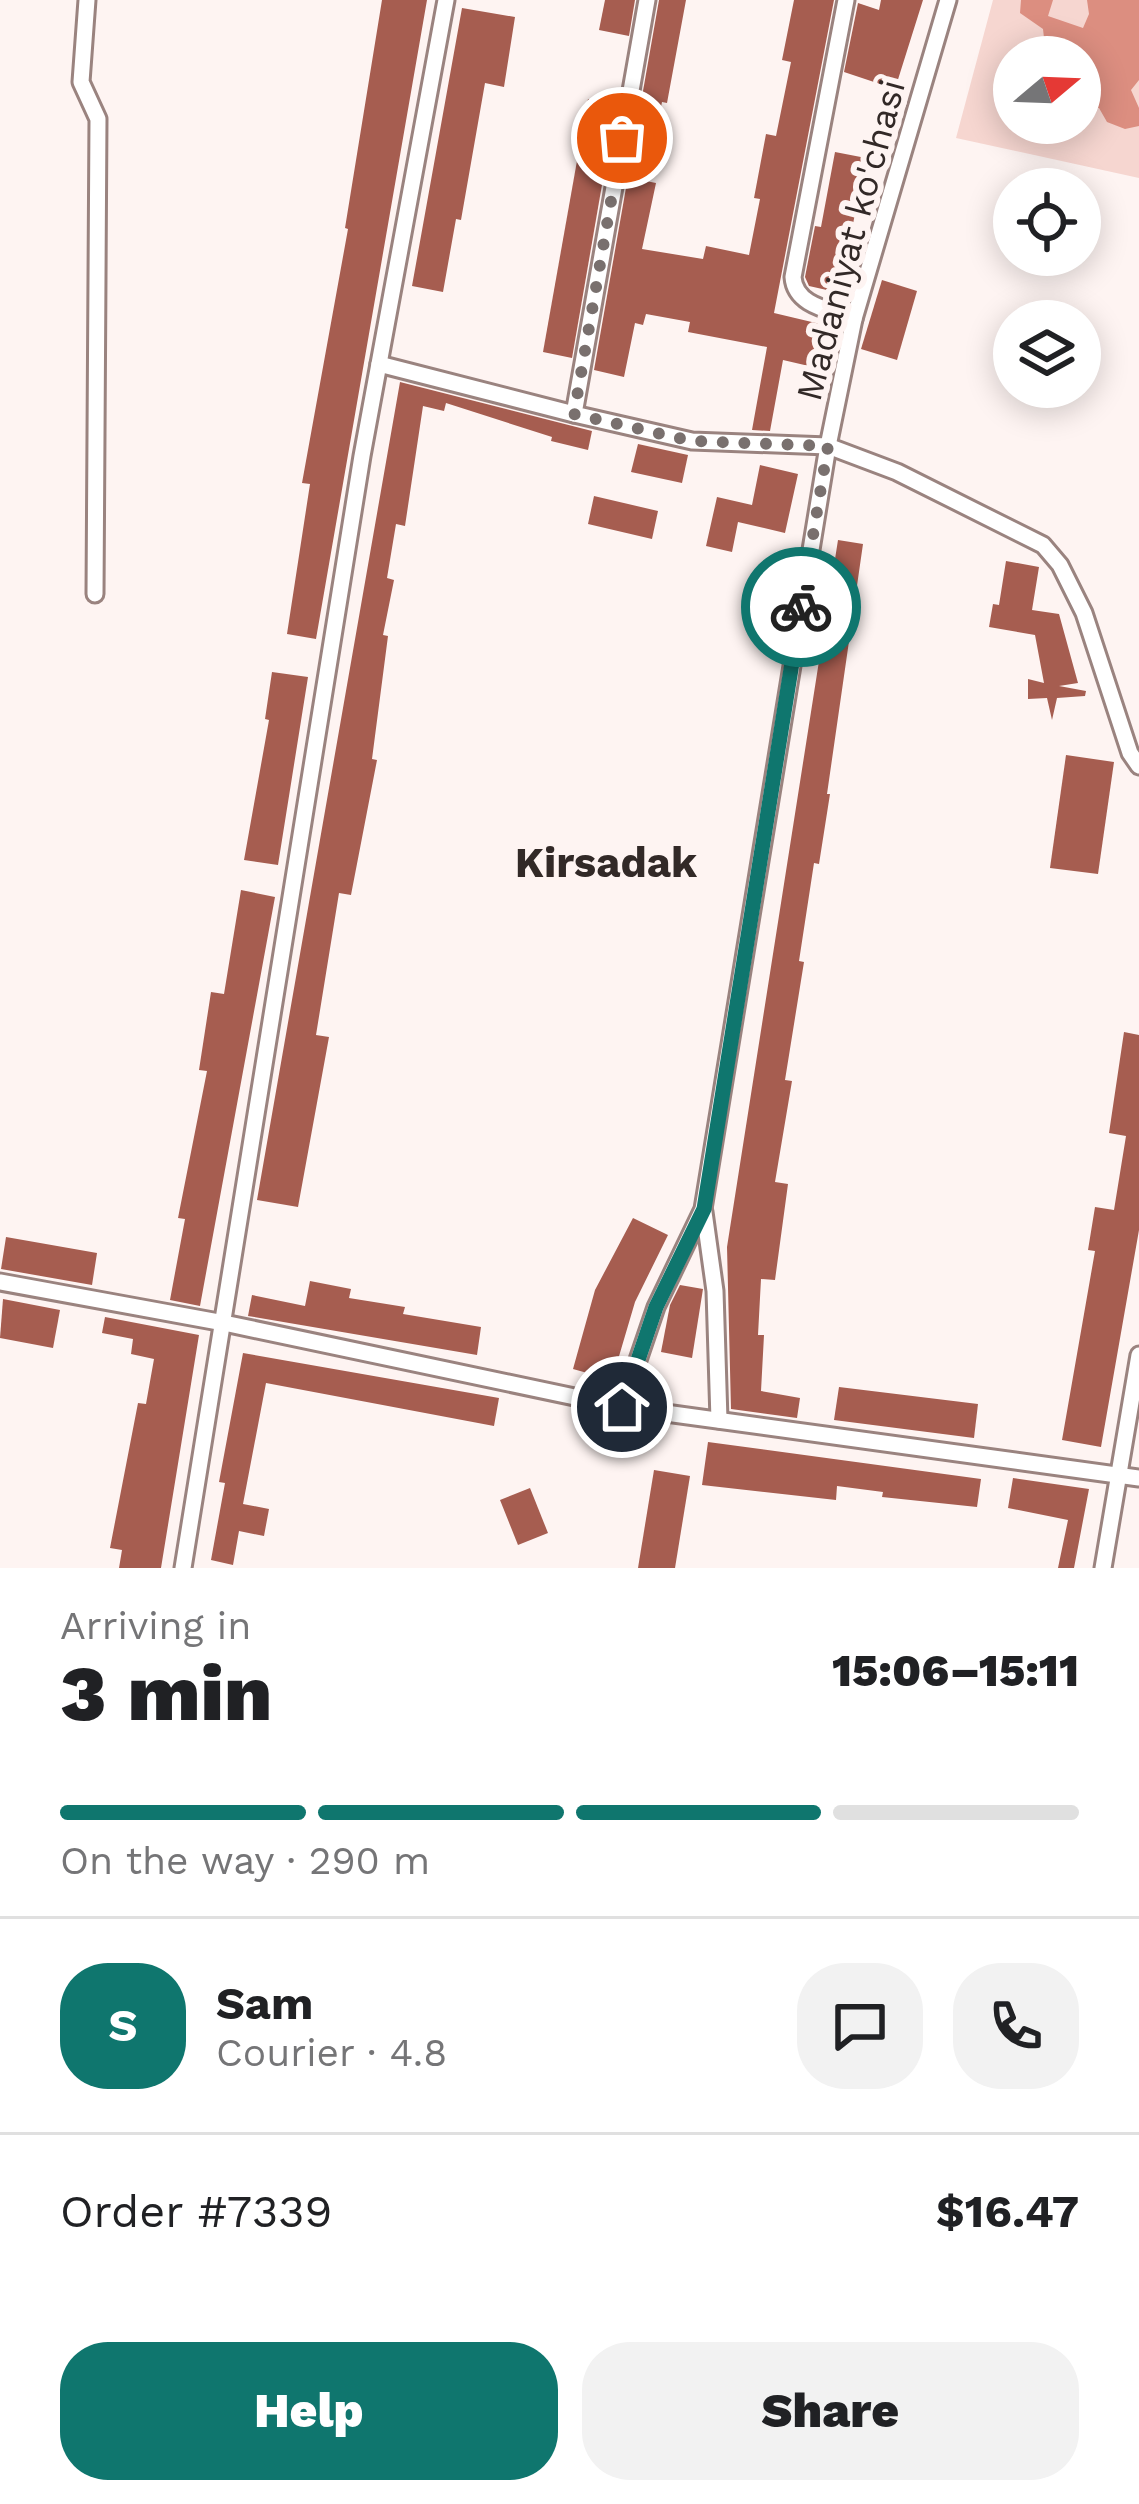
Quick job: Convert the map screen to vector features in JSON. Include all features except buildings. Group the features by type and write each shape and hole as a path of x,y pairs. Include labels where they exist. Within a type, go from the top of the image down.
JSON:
{"street":[{"path":"87,0 81,82 98,119 94,594"},
{"path":"183,1568 379,364 446,0"},
{"path":"574,414 647,0"},
{"path":"846,0 794,290 800,298 854,319"},
{"name":"Madaniyat ko'chasi","path":"622,1407 656,1307 704,1209 828,446 854,319 948,0"},
{"path":"379,364 692,441 828,446 897,472 1042,544 1060,566 1084,613 1122,734 1139,766"},
{"path":"704,1209 715,1291 719,1420"},
{"path":"0,1282 224,1323 622,1407 1139,1478"},
{"path":"1103,1568 1139,1355"}],"shaded area":[{"path":"993,0 1139,0 1139,178 956,138"},
{"path":"1021,0 1053,0 1048,16 1083,28 1089,14 1087,0 1139,0 1139,80 1131,90 1139,108 1139,126 1125,129 1107,122 1101,112 1101,36 1044,36 1043,29 1020,13"}],"way so far":[{"path":"622,138 574,414 692,441 828,446 801,607"}],"district":[{"name":"Kirsadak","path":"606,862"}],"route":[{"path":"622,1407 656,1307 704,1209 801,607"}]}
